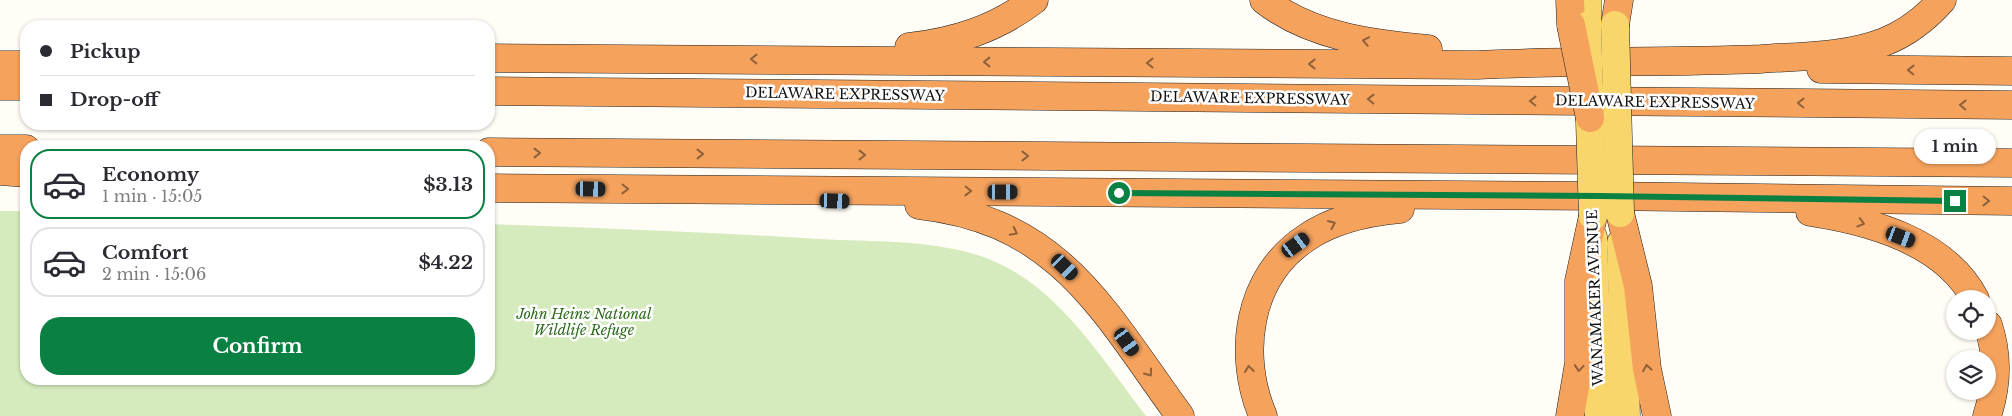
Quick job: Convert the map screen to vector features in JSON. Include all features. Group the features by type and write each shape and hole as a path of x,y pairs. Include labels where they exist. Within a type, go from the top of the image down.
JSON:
{"highway":[{"path":"802,60 942,43 980,32 1011,16 1034,0"},
{"path":"1264,0 1304,25 1348,38 1391,46 1468,52 1536,62"},
{"path":"1698,62 1848,52 1884,42 1900,35 1921,21 1942,0"},
{"path":"1578,13 1590,118"},
{"path":"495,58 1477,66 1536,62 1698,62 1797,68 2012,71"},
{"path":"0,66 20,65"},
{"path":"0,86 20,86"},
{"name":"DELAWARE EXPRESSWAY","path":"495,91 2012,105"},
{"path":"0,149 20,149"},
{"path":"495,152 2012,163"},
{"path":"0,171 20,173"},
{"path":"495,188 2012,201"},
{"path":"779,190 835,201 890,203 959,211 1019,234 1051,255 1095,298 1180,416"},
{"path":"1263,416 1251,381 1248,356 1249,332 1262,291 1276,268 1296,245 1337,222 1371,213 1526,197"},
{"path":"1709,198 1824,214 1860,223 1892,234 1926,248 1940,257 1963,280 1969,290"},
{"path":"1620,213 1638,286 1645,353 1656,416"},
{"path":"1570,416 1579,363 1579,281 1592,216"},
{"path":"1987,416 1995,376 1992,340"}],"main road":[{"name":"WANAMAKER AVENUE","path":"1616,8 1626,416"},
{"name":"WANAMAKER AVENUE","path":"1590,118 1599,416"}],"green space":[{"name":"John Heinz National Wildlife Refuge","path":"0,211 20,211 20,385 495,385 495,224 896,242 922,244 972,253 996,262 1018,274 1055,303 1088,339 1146,416 0,416"}],"route":[{"path":"1119,193 1599,196 1955,201"}]}
